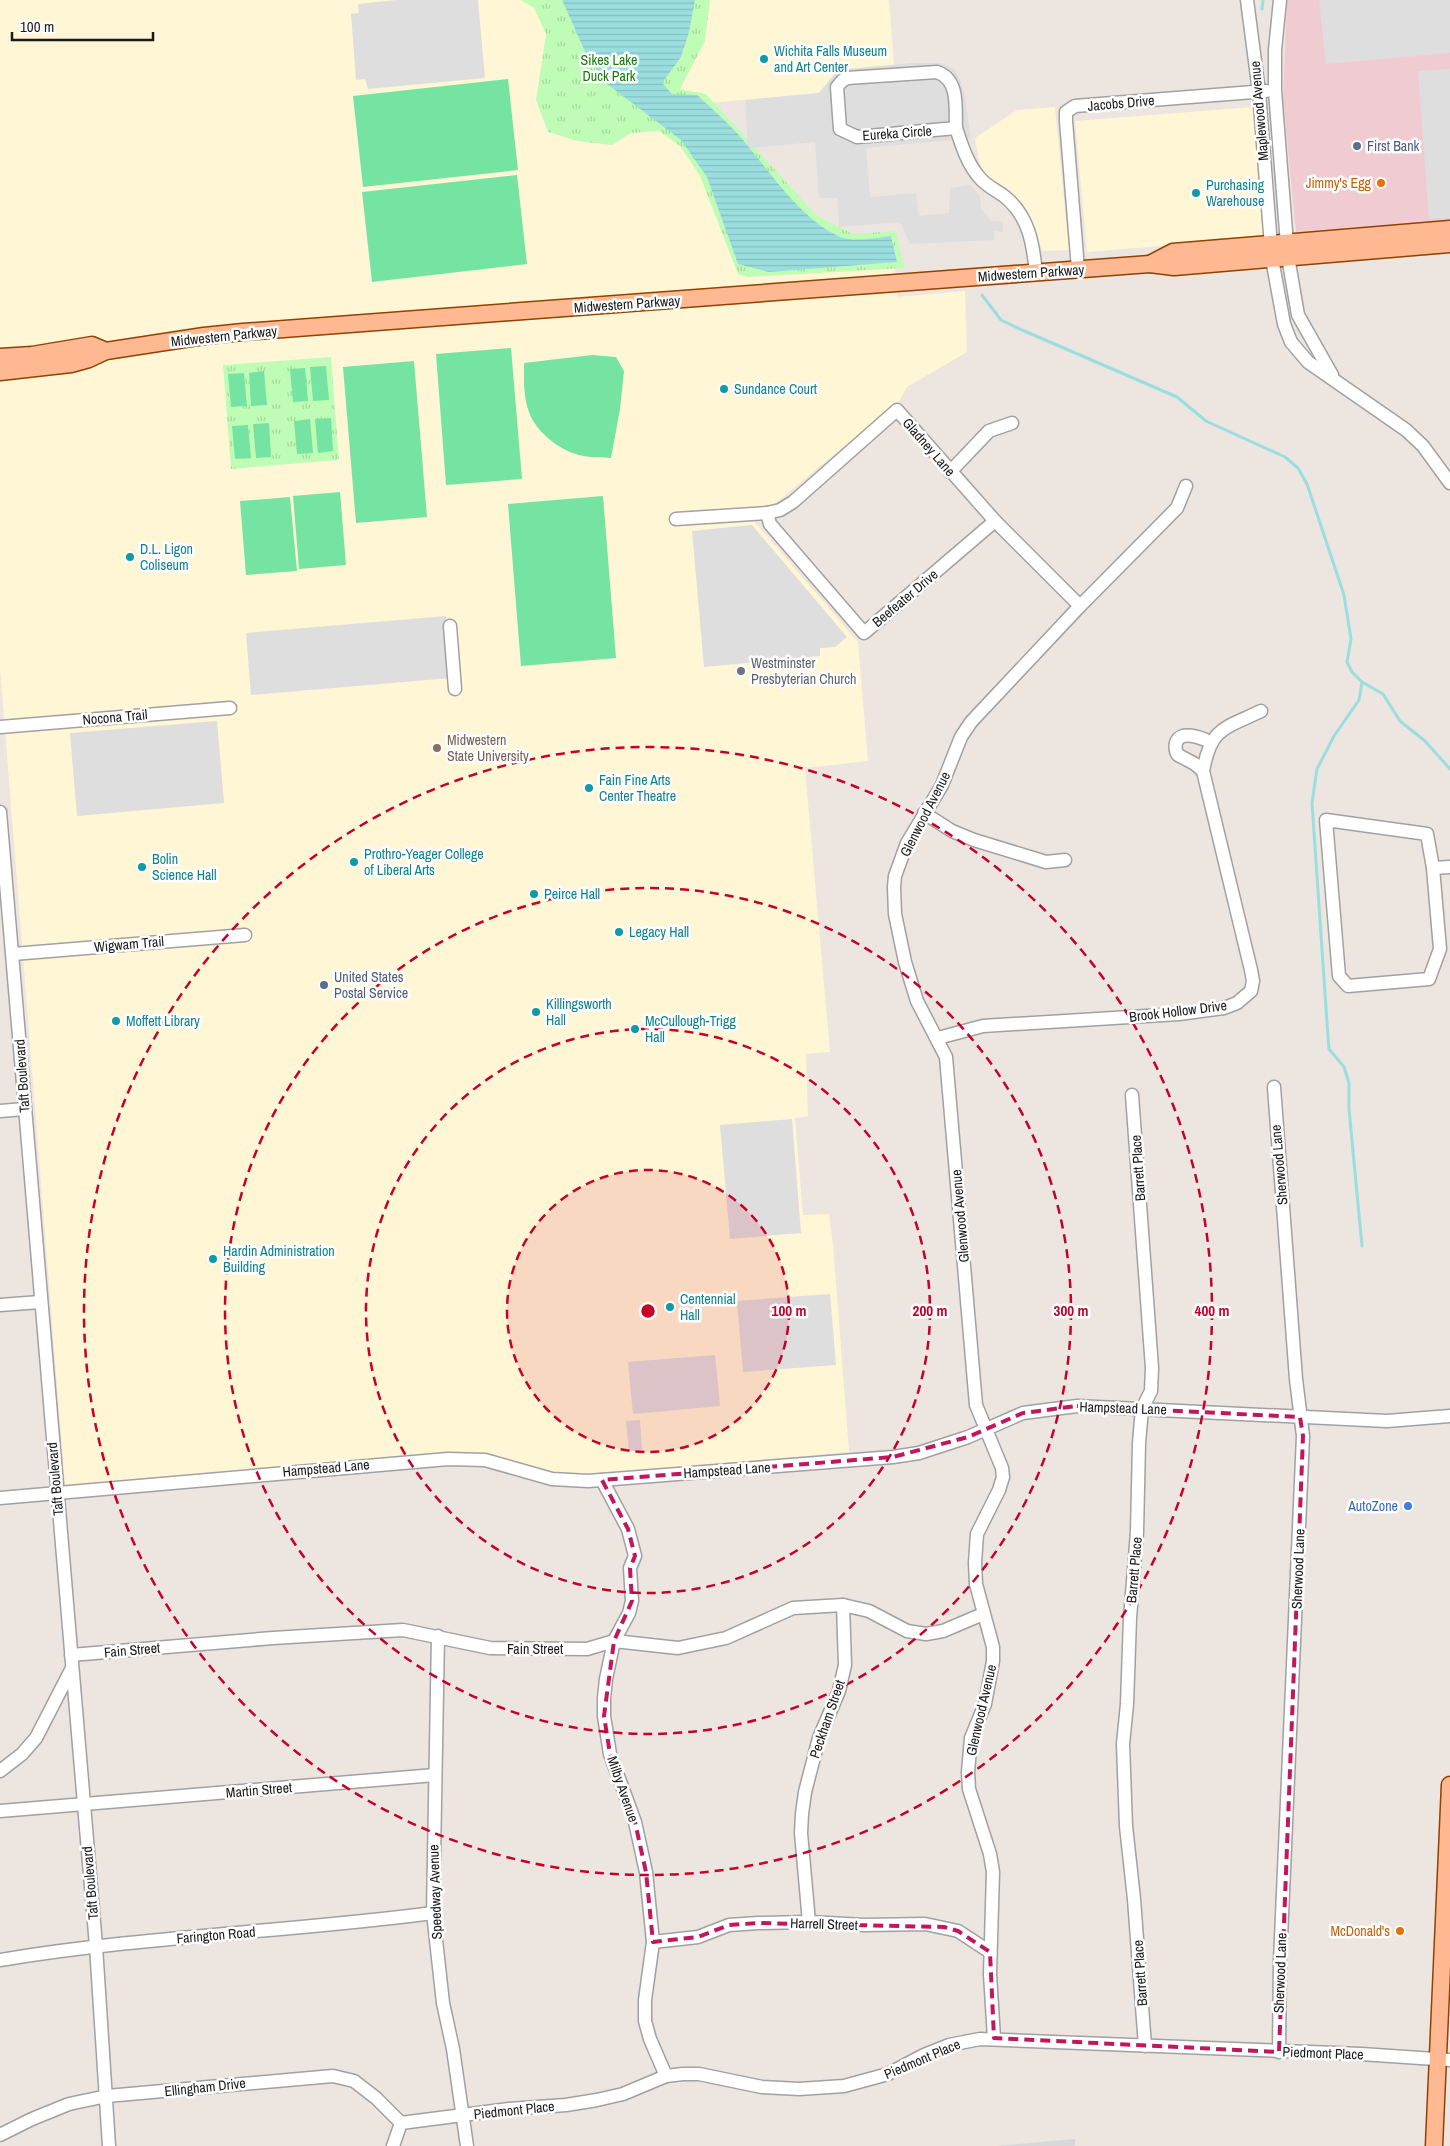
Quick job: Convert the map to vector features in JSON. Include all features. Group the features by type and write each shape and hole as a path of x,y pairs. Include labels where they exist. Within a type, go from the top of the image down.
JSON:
{"main road":[{"name":"Midwestern Parkway","path":"1280,251 1450,229"},
{"name":"Midwestern Parkway","path":"1,368 32,355 92,345 106,351 243,332 1150,264 1173,252 1280,251 1450,244"},
{"path":"1434,2146 1444,2060 1450,1785"}],"street":[{"name":"Maplewood Avenue","path":"1247,0 1280,251 1298,315 1334,379"},
{"name":"Maplewood Avenue","path":"1280,0 1275,50 1280,307 1284,324 1291,342 1308,362 1406,430 1423,446 1450,483"},
{"name":"Eureka Circle","path":"956,128 852,136 840,129 837,87 846,78 937,72 948,77 953,85 956,128 967,160 980,178 1010,202 1022,216 1033,241 1036,273"},
{"name":"Jacobs Drive","path":"1078,269 1066,120 1066,112 1070,108 1075,106 1276,91"},
{"name":"Gladney Lane","path":"676,519 767,513 780,510 793,502 897,410 995,521 1080,606"},
{"path":"950,472 989,431 1012,423"},
{"name":"Glenwood Avenue","path":"994,2038 990,1952 994,1889 993,1872 990,1854 969,1789 968,1772 972,1738 985,1704 993,1661 993,1647 983,1614 976,1579 977,1534 989,1513 1003,1478 1002,1468 976,1405 946,1057 918,1001 905,962 895,914 895,876 907,843 942,785 961,737 972,722 1080,606 1177,508 1186,486"},
{"name":"Beefeater Drive","path":"767,513 770,524 864,633 995,521"},
{"path":"450,626 455,689"},
{"name":"Nocona Trail","path":"0,727 230,708"},
{"path":"1204,772 1196,764 1178,755 1175,745 1181,737 1194,736 1210,742 1220,731 1261,711"},
{"name":"Brook Hollow Drive","path":"938,1038 984,1026 1213,1010 1237,1003 1247,996 1252,986 1251,970 1204,772 1210,742"},
{"name":"Taft Boulevard","path":"0,812 56,1493 96,1946 109,2146"},
{"path":"924,812 952,831 974,840 1046,862 1065,860"},
{"path":"1326,820 1427,834 1433,868 1440,949 1429,979 1348,986 1339,976 1326,820"},
{"path":"1433,868 1450,867"},
{"name":"Wigwam Trail","path":"13,954 246,935"},
{"name":"Sherwood Lane","path":"1274,1087 1303,1436 1280,1960 1279,2052"},
{"name":"Barrett Place","path":"1132,1095 1152,1368 1151,1391 1142,1409 1139,1442 1137,1532 1130,1618 1127,1704 1123,1744 1123,1783 1145,2046"},
{"path":"0,1111 24,1109"},
{"path":"0,1305 40,1302"},
{"name":"Hampstead Lane","path":"0,1498 448,1459 484,1460 552,1479 570,1481 893,1457 919,1453 986,1429 1023,1413 1077,1406 1387,1422 1450,1416"},
{"name":"Milby Avenue","path":"602,1480 628,1528 635,1556 630,1568 632,1601 629,1613 614,1641 604,1698 604,1716 610,1754 634,1822 646,1872 653,1942 645,2000 645,2021 650,2039 666,2076"},
{"name":"Fain Street","path":"70,1655 343,1633 403,1630 490,1648 586,1649 614,1641 678,1648 726,1638 793,1608 842,1605 869,1611 908,1631 926,1634 943,1631 983,1614"},
{"name":"Peckham Street","path":"809,1922 801,1833 803,1806 819,1738 839,1691 845,1665 842,1605"},
{"name":"Speedway Avenue","path":"438,1636 433,1913 443,2003 467,2146"},
{"path":"0,1771 22,1754 36,1738 72,1670"},
{"name":"Martin Street","path":"0,1811 435,1775"},
{"name":"Farington Road","path":"0,1960 96,1946 372,1921 433,1913"},
{"name":"Harrell Street","path":"653,1942 698,1937 728,1925 809,1922 864,1925 925,1924 958,1931 990,1952"},
{"name":"Piedmont Place","path":"401,2123 597,2100 623,2094 666,2076 699,2074 747,2085 784,2089 844,2086 888,2074 924,2055 959,2042 994,2038 1444,2060"},
{"name":"Ellingham Drive","path":"0,2135 32,2119 70,2104 107,2096 333,2076 354,2081 376,2098 401,2123"},
{"path":"393,2146 401,2123"}],"highlighted area":[{"path":"1077,1406 1300,1417 1303,1436 1279,2052 994,2038 990,1952 958,1931 944,1927 758,1923 729,1925 698,1937 653,1942 646,1872 635,1822 610,1754 604,1716 614,1641 632,1601 630,1568 635,1556 628,1529 602,1480 893,1457 968,1437 1023,1413"}],"shaded area":[{"name":"Midwestern State University","path":"0,0 889,0 894,65 838,70 819,93 711,103 814,220 841,234 893,238 897,297 965,291 967,352 907,387 900,400 754,521 858,642 868,761 805,768 830,1052 806,1054 808,1116 795,1118 803,1215 829,1214 849,1452 564,1477 486,1454 65,1485 0,668"},
{"path":"397,0 478,0 485,78 368,89 365,79 356,80 351,14 359,13 358,4"},
{"path":"1287,0 1450,0 1450,222 1296,232 1283,100"},
{"path":"1319,0 1450,0 1450,53 1326,64"},
{"path":"911,63 941,63 955,69 963,87 971,138 866,148 870,197 916,193 919,216 949,213 950,188 970,185 980,196 981,208 991,221 1003,222 1003,232 994,231 994,240 910,244 900,222 839,227 838,198 819,198 815,142 748,148 745,100 819,93 838,70"},
{"path":"1450,69 1450,218 1429,219 1418,71"},
{"path":"1055,107 1069,250 1042,251 1033,223 1013,193 981,171 975,138 1017,110"},
{"path":"1253,107 1263,238 1087,252 1075,121"},
{"path":"752,525 847,637 835,647 820,648 820,656 704,667 692,531"},
{"path":"446,616 451,678 251,695 246,633"},
{"path":"217,721 224,803 77,816 70,733"},
{"path":"792,1119 801,1233 730,1239 720,1125"},
{"path":"830,1294 836,1365 743,1372 737,1301"},
{"path":"715,1355 720,1406 633,1414 628,1362"},
{"path":"640,1420 642,1450 629,1451 626,1421"},
{"path":"1075,2139 1075,2146 998,2146"}],"green space":[{"name":"Sikes Lake Duck Park","path":"521,0 710,0 705,41 680,89 706,94 816,215 853,234 896,231 904,268 748,277 738,274 700,176 680,146 659,131 631,133 612,145 577,141 548,132 536,100 546,34 534,8"},
{"path":"508,79 518,170 363,187 353,96"},
{"path":"517,175 527,264 372,282 362,192"},
{"path":"511,348 522,479 446,485 436,354"},
{"path":"592,355 616,357 624,371 620,409 611,458 576,454 551,441 533,420 526,400 524,363"},
{"path":"331,357 339,460 231,469 223,365"},
{"path":"414,361 427,517 356,523 343,367"},
{"path":"326,366 329,400 313,401 310,367"},
{"path":"305,368 308,401 293,402 290,369"},
{"path":"264,371 267,405 251,406 249,373"},
{"path":"244,373 247,406 231,407 228,374"},
{"path":"331,418 333,451 318,453 315,419"},
{"path":"310,419 313,453 297,454 294,421"},
{"path":"269,423 271,457 256,458 253,424"},
{"path":"248,425 251,458 235,459 232,426"},
{"path":"340,492 346,565 299,569 293,496"},
{"path":"603,496 616,658 521,666 508,504"},
{"path":"290,497 297,571 246,575 240,501"}],"water":[{"name":"Sikes Lake Duck Park","path":"562,0 695,0 689,32 681,57 662,83 672,94 697,95 748,145 782,189 808,216 823,227 844,238 864,239 891,236 897,262 769,272 738,264 707,177 681,140 607,84 587,56"}],"waterway":[{"path":"1262,9 1263,0"},
{"path":"982,295 1001,320 1177,397 1206,421 1285,457 1298,468 1307,484 1344,595 1351,639 1347,662 1352,672 1362,682 1383,694 1400,721 1425,741 1450,769"},
{"path":"1362,682 1359,700 1334,736 1317,769 1312,803 1329,1049 1344,1067 1349,1083 1349,1109 1362,1246"}],"place":[{"name":"Wichita Falls Museum and Art Center","path":"764,59"},
{"name":"First Bank","path":"1357,146"},
{"name":"Jimmy's Egg","path":"1381,183"},
{"name":"Purchasing Warehouse","path":"1196,193"},
{"name":"Sundance Court","path":"724,389"},
{"name":"D.L. Ligon Coliseum","path":"130,557"},
{"name":"Westminster Presbyterian Church","path":"741,671"},
{"name":"Midwestern State University","path":"437,748"},
{"name":"Fain Fine Arts Center Theatre","path":"589,788"},
{"name":"Prothro-Yeager College of Liberal Arts","path":"354,862"},
{"name":"Bolin Science Hall","path":"142,867"},
{"name":"Peirce Hall","path":"534,894"},
{"name":"Legacy Hall","path":"619,932"},
{"name":"United States Postal Service","path":"324,985"},
{"name":"Killingsworth Hall","path":"536,1012"},
{"name":"Moffett Library","path":"116,1021"},
{"name":"McCullough-Trigg Hall","path":"635,1029"},
{"name":"Hardin Administration Building","path":"213,1259"},
{"name":"Centennial Hall","path":"670,1307"},
{"name":"AutoZone","path":"1408,1506"},
{"name":"McDonald's","path":"1400,1931"}]}
